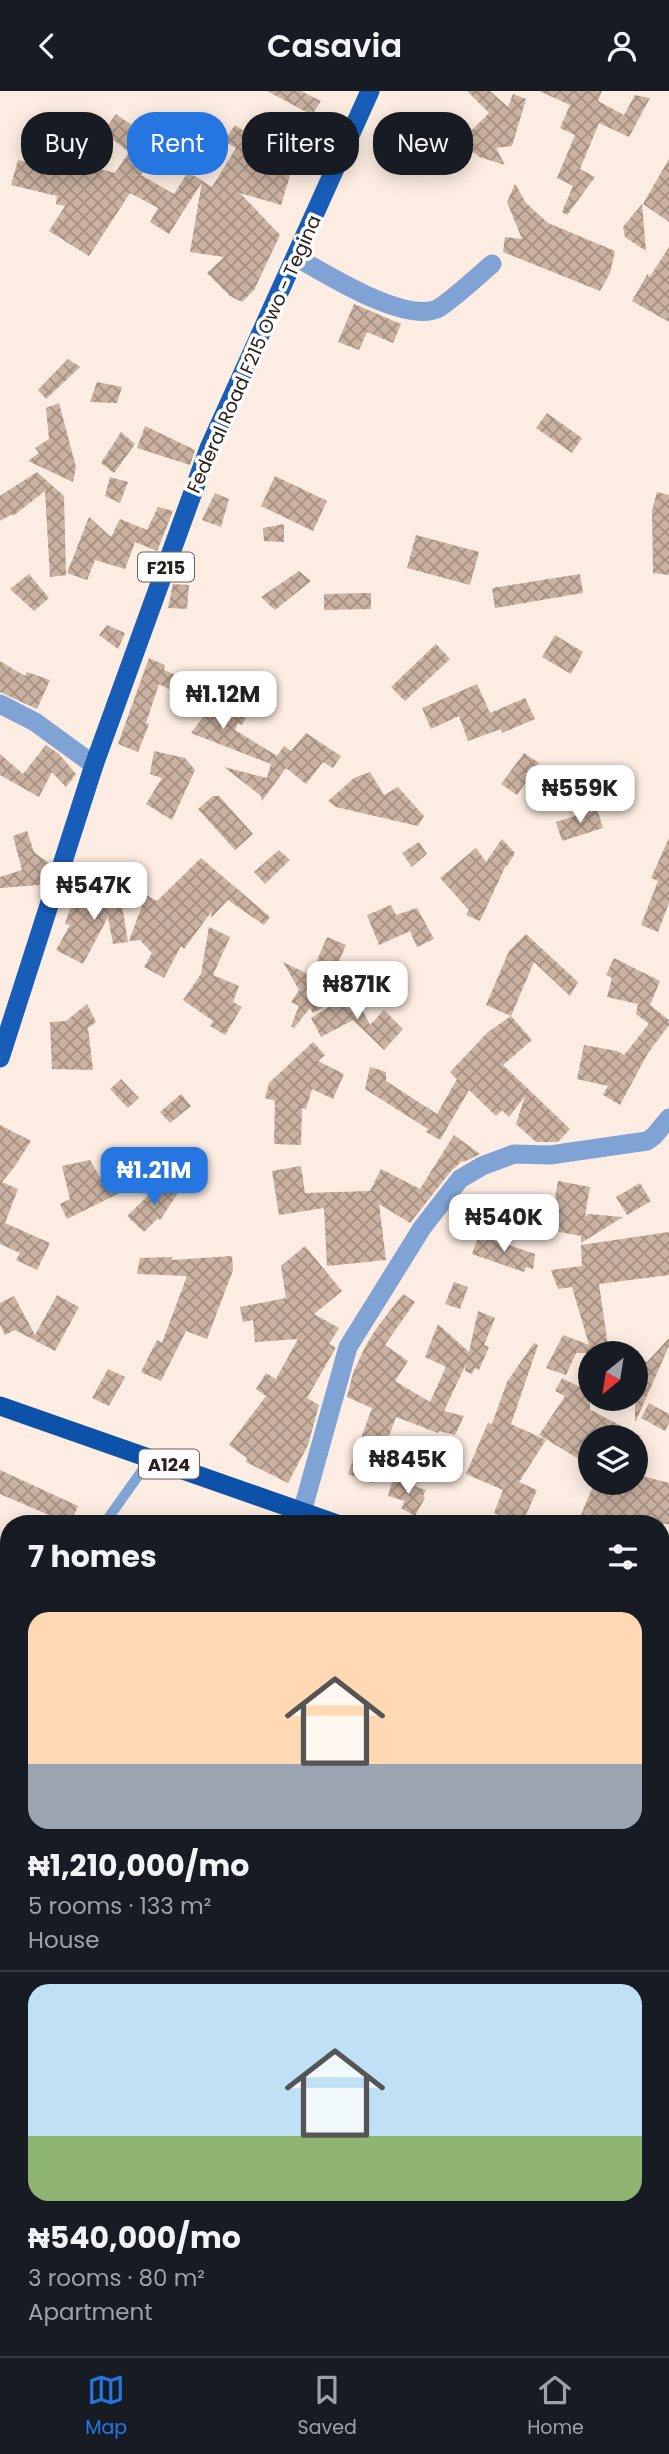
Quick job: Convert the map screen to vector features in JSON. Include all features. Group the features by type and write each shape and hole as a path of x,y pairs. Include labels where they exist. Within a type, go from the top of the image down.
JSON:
{"highway":[{"name":"A124","path":"0,1406 305,1515"}],"main road":[{"name":"Federal Road F215 Owo - Tegina","path":"0,1058 94,765 209,448 370,91"}],"street":[{"path":"296,257 348,287 419,312 438,308 492,264"},
{"path":"0,704 35,722 94,765"},
{"path":"320,1515 348,1347 422,1228 460,1179 482,1166 514,1154 550,1155 647,1141 669,1118"}],"lane":[{"path":"110,1515 151,1458"}],"building":[{"path":"267,91 301,91 321,101 314,112 306,112"},
{"path":"467,91 490,91 508,107 513,94 526,99 512,146 496,148 505,165 479,157 473,152 473,129 489,113"},
{"path":"539,91 602,91 598,101 624,115 635,95 650,98 629,137 599,123 580,169 595,177 567,215 562,212 573,186 557,178 575,135 560,128 570,105"},
{"path":"116,114 127,122 127,150 113,140 113,118"},
{"path":"235,125 242,130 242,175 290,175 281,205 240,193 280,235 254,290 242,302 230,296 207,273 224,257 190,252 202,182 169,234 150,222 158,208 130,193 89,256 49,231 65,206 56,204 57,196 11,185 18,160 21,161 21,175 115,173 127,155 127,175 141,175 174,194 186,175 193,175 212,187 219,175 228,175 228,161 236,148 228,143 228,135"},
{"path":"669,159 669,222 643,204"},
{"path":"515,184 526,203 548,223 615,251 610,273 600,291 503,252 505,237 522,239 507,202"},
{"path":"642,204 646,251 625,237 623,227"},
{"path":"669,247 669,322 632,301 648,273 649,278"},
{"path":"354,304 401,324 393,343 367,332 359,350 338,342"},
{"path":"68,359 80,367 46,399 38,390"},
{"path":"97,382 122,387 117,403 90,402"},
{"path":"59,403 76,467 73,482 28,461 39,453 35,448 49,439 46,408"},
{"path":"547,413 582,438 572,453 536,428"},
{"path":"145,426 195,450 190,465 137,448"},
{"path":"121,432 135,444 114,473 101,463"},
{"path":"37,472 64,496 66,575 50,577 45,491 13,516 12,514 0,521 0,496"},
{"path":"275,476 327,501 313,531 261,506"},
{"path":"110,477 128,482 120,503 105,496"},
{"path":"657,492 669,495 669,575 653,573 652,511"},
{"path":"215,493 229,499 221,527 202,520"},
{"path":"158,507 173,511 157,551 135,542 125,569 95,560 87,580 67,573 89,517 111,537 120,519 147,530"},
{"path":"284,524 284,542 264,541 263,528"},
{"path":"416,535 479,552 470,585 407,568"},
{"path":"299,571 311,581 275,610 261,597"},
{"path":"29,574 49,598 34,611 10,589"},
{"path":"580,574 583,593 495,608 492,588"},
{"path":"173,584 189,585 187,609 168,608"},
{"path":"371,593 371,609 324,610 324,594"},
{"path":"107,625 125,633 118,649 99,635"},
{"path":"555,635 583,652 571,674 542,657"},
{"path":"436,644 450,659 405,701 391,687"},
{"path":"149,658 165,665 164,670 203,687 246,718 242,725 238,723 235,730 277,756 284,746 291,751 306,733 341,756 333,768 323,762 306,784 286,768 262,801 261,796 224,767 267,778 271,764 191,733 209,709 159,684 146,723 149,724 138,752 118,744"},
{"path":"0,661 25,676 27,672 50,680 37,709 0,692"},
{"path":"477,684 490,713 525,698 535,719 502,733 501,729 468,741 459,716 431,729 422,708"},
{"path":"46,745 59,754 76,774 66,787 52,772 39,797 0,775 0,754 23,774"},
{"path":"154,751 185,758 195,770 172,820 146,804 162,778 150,774"},
{"path":"524,753 539,763 517,795 501,784"},
{"path":"370,772 384,795 398,787 424,816 418,826 336,807 328,801 354,778"},
{"path":"213,796 219,796 253,834 235,850 198,809"},
{"path":"597,809 603,828 562,841 556,822"},
{"path":"27,831 34,852 49,863 46,876 39,885 0,888 0,877 22,870 13,836"},
{"path":"669,838 669,903 658,932 641,925 658,881 651,878"},
{"path":"502,839 515,853 506,865 480,921 466,915 469,910 440,878 476,848 486,862"},
{"path":"419,842 427,854 412,867 402,853"},
{"path":"279,850 290,860 265,884 254,872"},
{"path":"201,858 270,917 264,925 228,900 211,918 212,911 184,949 181,946 164,978 144,967 152,953 140,940 129,941 146,895 157,901"},
{"path":"117,875 128,942 113,944 108,917 83,964 56,950 70,925 65,924 74,896 106,904 102,877"},
{"path":"391,905 396,915 417,908 434,939 417,947 410,931 379,945 367,915"},
{"path":"209,927 230,937 213,975 239,986 233,1002 242,1007 225,1035 210,1026 213,1021 183,1000 201,974"},
{"path":"526,934 578,982 570,996 534,962 511,1016 486,1005 509,951"},
{"path":"327,937 346,945 333,975 316,963"},
{"path":"614,958 660,981 650,1005 669,1020 669,1025 648,1053 620,1105 603,1095 608,1086 577,1079 584,1045 617,1051 624,1055 649,1024 636,1014 638,1004 607,997 612,978 606,975"},
{"path":"283,962 306,973 309,981 311,976 330,984 318,999 322,1008 313,1013 310,1008 294,1028 291,1026 299,1006 291,1002 299,990"},
{"path":"353,992 370,1025 384,1010 403,1029 384,1050 353,1020 321,1037 311,1018"},
{"path":"87,1004 96,1022 88,1028 93,1070 52,1069 50,1022 66,1021"},
{"path":"511,1016 532,1040 503,1065 570,1129 558,1142 536,1142 516,1124 525,1096 509,1117 502,1110 496,1116 469,1090 440,1140 426,1132 428,1129 365,1089 370,1067 386,1072 386,1081 437,1114 457,1079 450,1072 488,1032"},
{"path":"313,1042 325,1055 318,1061 344,1074 333,1099 312,1089 306,1109 302,1108 301,1145 274,1144 275,1101 265,1098 269,1083"},
{"path":"121,1079 139,1098 128,1108 110,1089"},
{"path":"181,1094 191,1106 170,1123 160,1112"},
{"path":"0,1125 31,1141 2,1182 18,1189 5,1223 50,1243 37,1270 16,1260 20,1253 0,1244"},
{"path":"454,1135 480,1154 462,1161 451,1171 410,1223 379,1204 386,1260 327,1266 324,1208 279,1215 272,1171 301,1166 305,1193 370,1191 381,1169 420,1189"},
{"path":"90,1160 105,1186 134,1177 136,1185 67,1219 60,1204 70,1199 62,1166"},
{"path":"558,1181 590,1187 585,1216 589,1214 623,1217 581,1243 581,1236 549,1230"},
{"path":"167,1183 175,1184 180,1190 160,1220 158,1218 144,1232 127,1216 153,1191 154,1195"},
{"path":"640,1183 651,1201 627,1215 616,1197"},
{"path":"669,1232 669,1275 599,1284 607,1341 588,1341 572,1287 558,1289 551,1270 582,1266 581,1245"},
{"path":"479,1235 535,1254 533,1269 526,1267 524,1272 472,1254"},
{"path":"305,1246 342,1291 314,1314 339,1328 329,1344 335,1349 307,1398 319,1405 308,1445 288,1483 246,1462 247,1458 229,1445 266,1396 256,1389 266,1373 276,1379 298,1339 255,1342 253,1320 243,1322 240,1307 286,1298 281,1266"},
{"path":"232,1256 233,1270 207,1339 186,1331 161,1381 141,1372 157,1340 162,1343 187,1276 137,1274 140,1258 172,1257 172,1260"},
{"path":"454,1282 468,1287 460,1309 445,1304"},
{"path":"403,1294 415,1302 385,1345 408,1361 395,1381 430,1402 446,1367 425,1357 438,1324 469,1352 478,1311 495,1318 484,1345 489,1347 479,1370 475,1368 472,1374 465,1371 466,1364 444,1411 464,1416 455,1435 439,1431 438,1433 396,1417 372,1483 348,1474 372,1408 347,1397 353,1373 365,1347"},
{"path":"57,1295 79,1307 55,1351 15,1330 5,1335 0,1325 0,1303 14,1296 35,1335"},
{"path":"563,1335 579,1341 578,1353 566,1375 546,1368"},
{"path":"669,1338 669,1346 648,1394 648,1361"},
{"path":"534,1343 538,1345 511,1424 546,1440 519,1482 537,1490 526,1515 494,1513 503,1490 466,1474 488,1423 492,1424 507,1382"},
{"path":"108,1369 125,1377 109,1406 92,1398"},
{"path":"562,1378 578,1386 578,1411 593,1411 619,1425 578,1425 578,1459 539,1435 565,1396 555,1391"},
{"path":"649,1403 669,1414 665,1431 641,1418 645,1411 648,1411"},
{"path":"635,1411 640,1411 635,1423"},
{"path":"0,1470 78,1506 74,1515 49,1515 0,1494"},
{"path":"648,1477 669,1483 669,1515 581,1515 589,1495 648,1495"},
{"path":"393,1479 426,1490 423,1496 425,1498 416,1515 401,1508 405,1501 388,1496"}]}
